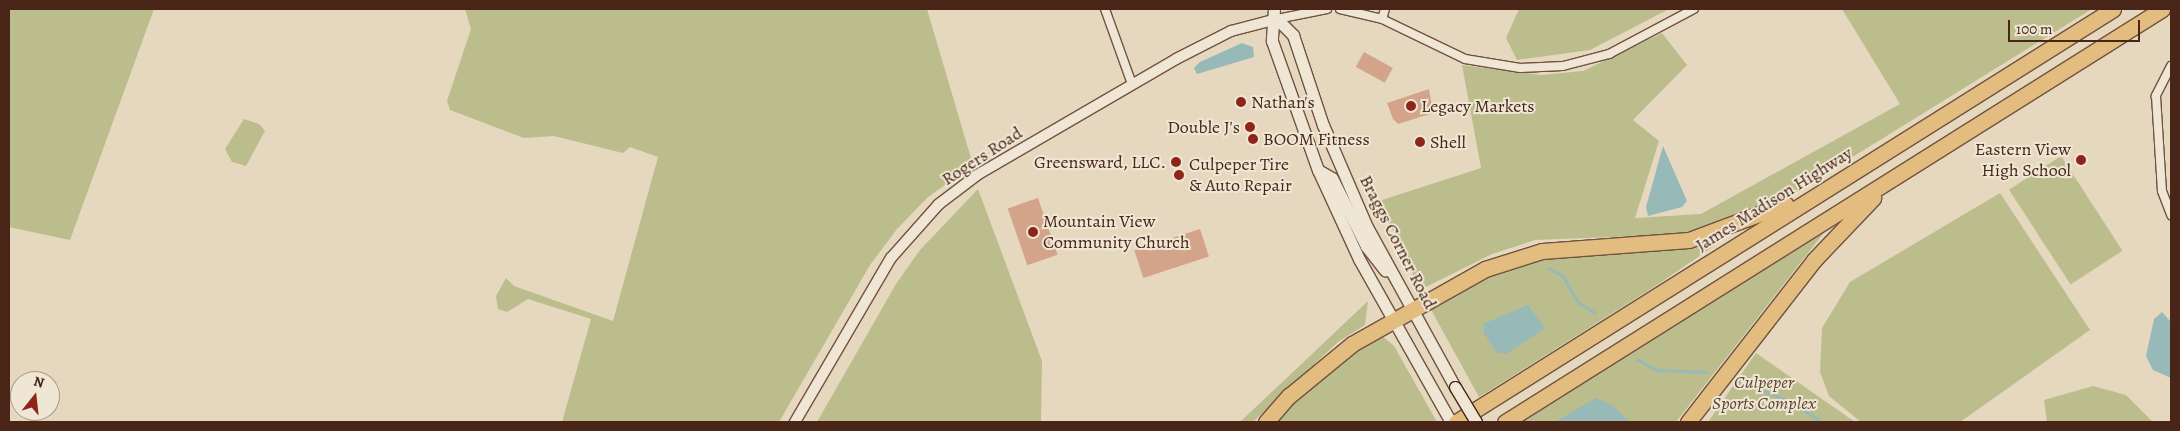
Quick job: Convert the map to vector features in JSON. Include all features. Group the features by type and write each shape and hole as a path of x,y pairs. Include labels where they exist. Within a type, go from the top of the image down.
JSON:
{"highway":[{"name":"James Madison Highway","path":"1456,422 2113,9"},
{"path":"1505,422 2162,9"},
{"path":"1266,422 1330,360 1392,320 1485,269 1542,251 1649,245 1721,232 1856,169"},
{"path":"1688,422 1814,260 1906,169"}],"main road":[{"path":"1275,14 1272,41 1318,170 1392,320 1451,422"},
{"name":"Braggs Corner Road","path":"1275,14 1292,35 1334,152 1398,284 1476,422"},
{"path":"1318,170 1332,178 1366,246 1398,284"}],"street":[{"path":"1105,9 1132,84"},
{"path":"1275,14 1327,9"},
{"path":"1340,9 1382,19 1465,59 1528,68 1563,66 1609,54 1694,9"},
{"path":"1382,19 1385,9"},
{"name":"Rogers Road","path":"795,422 879,276 920,222 977,176 1132,84 1220,36 1275,14"},
{"path":"2171,66 2156,96 2162,191 2171,215"}],"green space":[{"path":"9,9 154,9 70,240 9,227"},
{"path":"465,9 927,9 973,165 928,197 897,229 870,265 779,422 562,422 591,319 528,299 507,312 498,309 496,296 506,278 514,286 613,321 658,157 630,147 623,153 554,136 524,138 450,110 447,101 471,29"},
{"path":"1519,9 1669,9 1590,50 1517,60 1506,38"},
{"path":"1842,9 2092,9 1783,200 1712,228 1664,235 1535,240 1492,254 1420,290 1379,201 1481,168 1462,65 1541,75 1583,71 1662,33 1687,65 1633,120 1659,141 1635,218 1701,214 1900,104"},
{"path":"244,119 259,124 265,131 246,166 232,162 225,149"},
{"path":"2061,156 2123,251 2071,285 2009,190"},
{"path":"978,189 1042,361 1041,422 817,422 896,284 920,250"},
{"path":"2000,193 2090,330 1960,422 1861,422 1829,396 1820,372 1822,328 1850,282"},
{"path":"1826,230 1676,422 1519,422 1800,245"},
{"path":"1717,238 1720,242 1657,285 1479,397 1429,306 1479,278 1543,258 1662,250"},
{"path":"1368,301 1365,325 1338,342 1253,422 1240,422"},
{"path":"1381,335 1394,346 1437,422 1274,422 1298,395 1358,346"},
{"name":"Culpeper Sports Complex","path":"1756,353 1855,422 1708,422"},
{"path":"2093,386 2126,395 2153,422 2047,422 2044,400"}],"water":[{"path":"1242,43 1253,47 1254,57 1197,74 1194,68 1200,62"},
{"path":"1663,146 1687,201 1682,207 1648,216 1646,207"},
{"path":"1528,305 1545,328 1506,354 1496,352 1484,333 1483,324"},
{"path":"2162,312 2171,322 2171,378 2153,370 2146,356 2154,319"},
{"path":"1596,398 1612,405 1630,422 1555,422"}],"building":[{"path":"1364,52 1393,68 1385,83 1356,67"},
{"name":"Legacy Markets","path":"1429,89 1433,113 1398,124 1393,119 1387,103"},
{"name":"Mountain View Community Church","path":"1038,198 1058,255 1027,265 1008,208"},
{"path":"1200,229 1209,257 1143,278 1134,250"}],"waterway":[{"path":"1549,268 1563,276 1578,302 1595,313"},
{"path":"1637,359 1657,370 1707,372"},
{"path":"1735,379 1789,401 1823,422"}],"place":[{"name":"Nathan's","path":"1241,102"},
{"name":"Legacy Markets","path":"1411,106"},
{"name":"Double J's","path":"1250,127"},
{"name":"BOOM Fitness","path":"1253,139"},
{"name":"Shell","path":"1420,142"},
{"name":"Eastern View High School","path":"2081,160"},
{"name":"Greensward, LLC.","path":"1176,162"},
{"name":"Culpeper Tire & Auto Repair","path":"1179,175"},
{"name":"Mountain View Community Church","path":"1033,232"}]}
